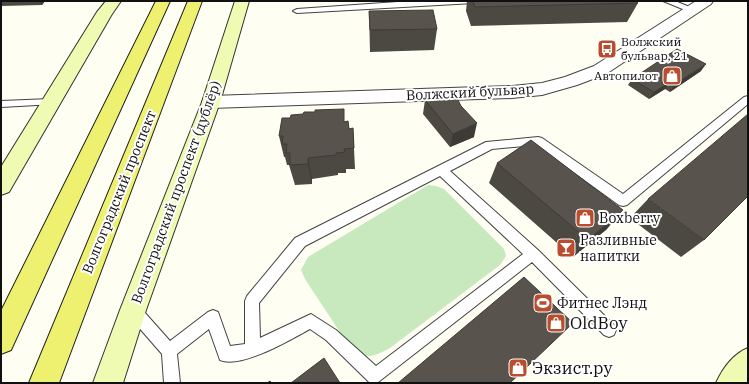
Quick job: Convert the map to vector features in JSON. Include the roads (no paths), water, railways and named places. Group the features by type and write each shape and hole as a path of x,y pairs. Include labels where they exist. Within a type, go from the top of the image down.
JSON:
{"main road":[{"path":"1,340 163,1"},
{"name":"Волгоградский проспект","path":"44,383 195,1"},
{"name":"Волгоградский проспект (дублёр)","path":"108,383 133,310 211,102 242,1"},
{"path":"1,186 110,5"},
{"path":"732,383 748,362"}],"street":[{"name":"Волжский бульвар","path":"211,102 512,92 542,89 571,82 600,70 700,5"}],"lane":[{"path":"297,11 417,2 474,1"},
{"path":"667,1 700,5"},
{"path":"253,350 252,300 300,242 490,146 538,141 623,202 748,99"},
{"path":"1,104 51,102"},
{"path":"442,170 533,254 609,330"},
{"path":"169,350 213,317 225,355 253,350 311,321 331,335 375,376 533,254"},
{"path":"133,310 169,350 172,383"}],"place":[{"name":"Волжский бульвар, 21","path":"607,49"},
{"name":"Автопилот","path":"672,76"},
{"name":"Boxberry","path":"585,218"},
{"name":"Разливные напитки","path":"566,248"},
{"name":"Фитнес Лэнд","path":"543,303"},
{"name":"OldBoy","path":"556,323"},
{"name":"Экзист.ру","path":"518,368"}]}
